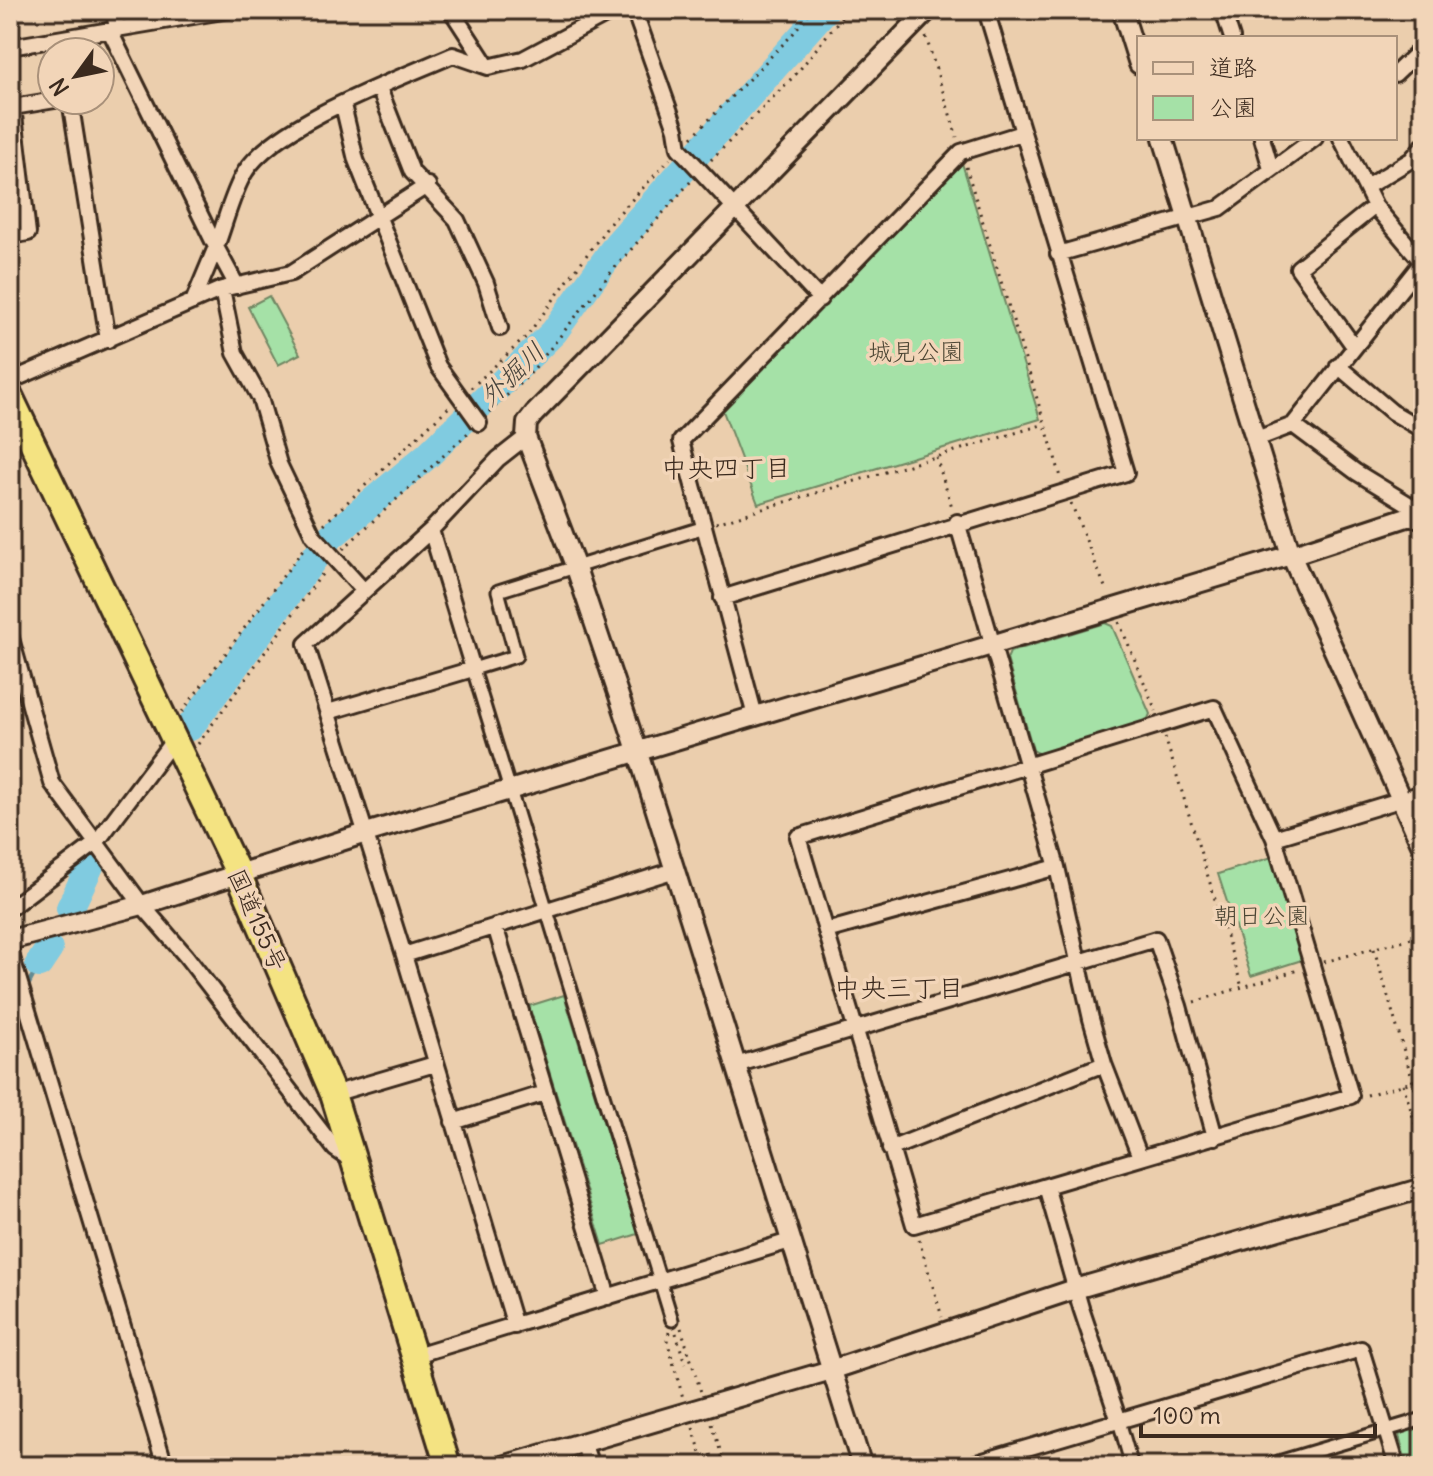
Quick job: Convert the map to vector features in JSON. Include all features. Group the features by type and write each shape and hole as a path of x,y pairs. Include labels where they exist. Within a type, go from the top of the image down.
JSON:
{"highway":[{"name":"国道155号","path":"10,396 238,873 333,1094 448,1466"}],"street":[{"path":"114,10 114,31 216,247 230,288 235,353 260,398 279,464 313,535 364,591"},
{"path":"95,36 229,10"},
{"path":"451,10 488,67"},
{"path":"193,302 245,172 267,150 305,123 453,55 488,67 523,59 615,10"},
{"path":"634,10 676,129 679,148 820,299"},
{"path":"722,598 957,522 1126,473 986,10"},
{"path":"1122,10 1137,58"},
{"path":"1223,10 1231,36"},
{"path":"862,1466 637,750 576,568 526,437 527,423 534,414 924,14"},
{"path":"10,47 36,46"},
{"path":"1397,72 1423,47"},
{"path":"379,88 412,172 428,185 457,220 486,283 500,328"},
{"path":"10,236 28,233 13,107 36,103"},
{"path":"343,105 356,160 438,366 479,423"},
{"path":"73,116 108,340"},
{"path":"755,716 681,441 961,152 1022,133"},
{"path":"1164,140 1291,555 1423,848"},
{"path":"1263,140 1271,169"},
{"path":"1058,254 1220,208 1312,140"},
{"path":"1254,440 1293,425 1422,261 1375,206 1342,140"},
{"path":"1366,187 1411,160 1423,146"},
{"path":"10,381 193,302 230,288 291,273 428,185"},
{"path":"1353,345 1298,268 1375,206"},
{"path":"1338,366 1392,412 1422,429"},
{"path":"1293,425 1356,472 1423,515"},
{"path":"515,1326 404,955 306,644 431,530 498,459 526,437"},
{"path":"10,940 142,905 637,750 1291,555 1407,517 1423,515"},
{"path":"957,522 995,643 1057,867 1104,1064 1140,1157"},
{"path":"328,712 516,656 498,591 705,527"},
{"path":"431,530 672,1320"},
{"path":"10,635 52,783 142,905 186,956 335,1149 357,1165"},
{"path":"1214,708 1274,838 1351,1096 914,1225 798,837 1028,767 1214,708"},
{"path":"10,908 96,843 176,742"},
{"path":"1274,838 1423,793"},
{"path":"826,931 1057,867"},
{"path":"404,955 675,870"},
{"path":"495,926 608,1297"},
{"path":"736,1065 1156,939 1179,1006 1215,1137"},
{"path":"10,951 165,1466"},
{"path":"333,1094 435,1064"},
{"path":"890,1149 1104,1064"},
{"path":"453,1122 545,1093"},
{"path":"1046,1186 1075,1289 1132,1466"},
{"path":"503,1466 831,1370 1075,1289 1423,1188"},
{"path":"416,1355 790,1241"},
{"path":"966,1466 1361,1349 1397,1466"},
{"path":"1265,1466 1423,1419"},
{"path":"583,1442 591,1466"}],"path":[{"path":"176,742 313,535 526,337 611,222 679,148 770,59 811,10"},
{"path":"176,742 207,735 334,558 529,375 613,270 700,171 797,73 847,10"},
{"path":"924,14 961,152 1065,490 1162,724 1242,987"},
{"path":"705,527 1045,424"},
{"path":"936,457 957,522"},
{"path":"1179,1006 1423,935"},
{"path":"1374,949 1423,1116"},
{"path":"1351,1096 1363,1097 1419,1080 1423,1093"},
{"path":"1403,1084 1423,1149"},
{"path":"914,1225 946,1332"},
{"path":"672,1320 685,1364"},
{"path":"672,1320 681,1328 701,1392"},
{"path":"672,1320 667,1340 683,1398"},
{"path":"712,1422 725,1466"},
{"path":"693,1428 705,1466"},
{"path":"711,1454 715,1466"}],"green space":[{"name":"城見公園","path":"962,163 1040,419 758,504 723,411"},
{"path":"269,296 300,354 278,365 248,307"},
{"path":"1105,623 1112,626 1150,714 1147,721 1040,754 1033,750 1007,659 1010,652"},
{"name":"朝日公園","path":"1272,857 1305,959 1251,976 1218,874"},
{"path":"564,995 638,1234 603,1245 529,1006"},
{"path":"1423,1425 1423,1466 1407,1466 1399,1435"}],"waterway":[{"name":"外掘川","path":"190,727 329,538 427,456 554,332 618,243 825,10"},
{"name":"外掘川","path":"70,908 96,853"},
{"name":"外掘川","path":"39,964 49,949"},
{"name":"外掘川","path":"28,985 39,964"},
{"name":"外掘川","path":"10,1020 14,1013"}],"district":[{"name":"中央四丁目","path":"726,468"},
{"name":"中央三丁目","path":"899,988"}]}
